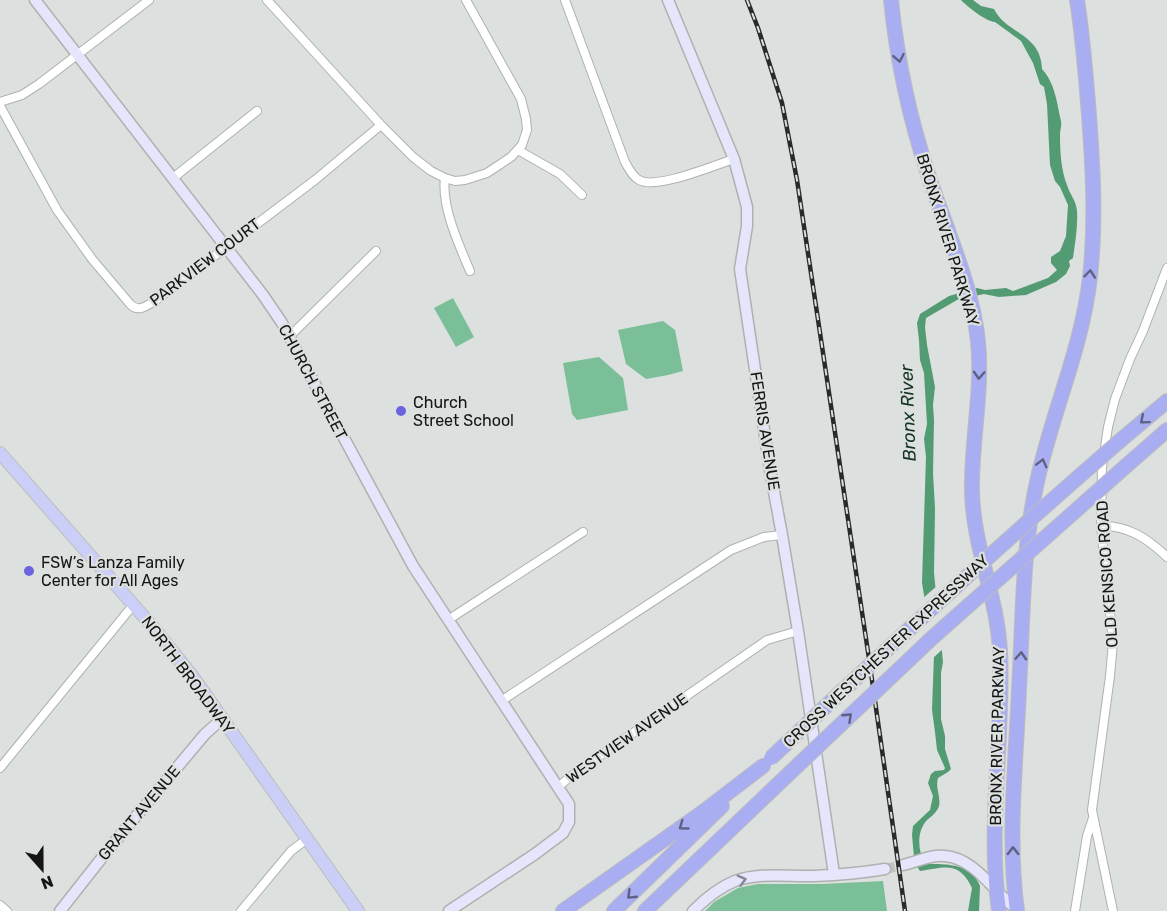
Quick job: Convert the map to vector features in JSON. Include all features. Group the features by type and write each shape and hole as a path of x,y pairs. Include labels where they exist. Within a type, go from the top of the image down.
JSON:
{"highway":[{"name":"BRONX RIVER PARKWAY","path":"891,0 897,48 916,134 963,276 978,339 979,368 972,470 973,516 978,547 995,614 1000,653 995,802 999,911"},
{"name":"BRONX RIVER PARKWAY","path":"1017,910 1013,867 1013,819 1028,537 1039,472 1083,323 1093,249 1093,174 1086,76 1077,0"},
{"name":"CROSS WESTCHESTER EXPRESSWAY","path":"614,911 874,661 984,560 1167,401"},
{"name":"CROSS WESTCHESTER EXPRESSWAY","path":"645,911 940,631 1167,430"},
{"path":"563,911 703,812 767,762"}],"main road":[{"name":"NORTH BROADWAY","path":"0,453 134,604 186,669 358,911"}],"street":[{"name":"CHURCH STREET","path":"35,0 263,295 289,337 401,547 558,787"},
{"path":"0,104 22,95 39,84 148,0"},
{"path":"267,0 413,157 431,171 455,181 487,173 511,157 522,145 527,130 520,99 466,0"},
{"path":"565,0 625,162 634,176 650,184 671,180 734,159"},
{"name":"FERRIS AVENUE","path":"668,0 734,159 742,188 747,215 740,269 834,874"},
{"name":"PARKVIEW COURT","path":"0,104 57,210 92,259 134,308 141,309 155,301 315,180 381,125"},
{"path":"173,178 257,111"},
{"path":"518,150 560,174 582,195"},
{"path":"445,178 446,204 470,271"},
{"path":"289,337 376,251"},
{"name":"OLD KENSICO ROAD","path":"1113,911 1093,818 1092,803 1113,642 1101,526 1102,467 1115,399 1167,268"},
{"path":"1101,526 1124,528 1138,534 1167,557"},
{"path":"448,620 583,532"},
{"path":"501,701 731,550 764,537 782,535"},
{"path":"0,768 134,604"},
{"name":"WESTVIEW AVENUE","path":"449,911 563,833 569,822 570,809 558,787 571,776 767,640 798,631"},
{"name":"GRANT AVENUE","path":"60,911 205,734 222,719"},
{"name":"OLD KENSICO ROAD","path":"1075,911 1087,836 1093,818"},
{"path":"240,911 291,851 307,838"},
{"path":"907,864 946,856 957,859 984,876 1017,910"},
{"path":"693,911 724,887 750,877 817,876 885,869"},
{"path":"0,905 7,911"}],"shaded area":[{"path":"961,0 973,0 981,6 994,9 1006,24 1036,48 1042,69 1050,80 1057,100 1061,123 1062,167 1077,211 1073,258 1069,261 1070,266 1066,274 1056,282 1026,295 999,297 984,294 957,300 926,318 927,345 935,387 933,405 934,573 943,662 941,719 945,749 951,769 938,778 939,806 923,825 920,848 925,864 957,866 976,878 980,886 979,911 968,911 972,888 962,873 951,868 920,871 914,857 913,826 930,810 933,796 928,783 931,774 945,768 937,750 932,710 934,655 922,583 926,457 924,439 927,424 924,373 920,360 917,323 920,314 949,296 977,288 985,290 1006,288 1013,291 1048,278 1057,270 1051,263 1051,257 1060,251 1066,236 1068,205 1055,181 1050,165 1047,104 1044,87 1040,84 1033,63 1021,41"},
{"path":"453,298 474,337 456,347 434,308"},
{"path":"663,321 675,330 683,371 646,379 626,364 618,330"},
{"path":"599,357 623,378 628,410 577,420 572,414 563,363"},
{"path":"883,881 887,911 705,911 714,902 738,888 758,884"}],"pier":[{"path":"938,585 945,647 931,660 922,599"}],"tunnel":[{"path":"885,869 903,865"}],"railway":[{"path":"747,0 782,103 797,180 905,911"}],"place":[{"name":"Church Street School","path":"401,411"},
{"name":"FSW’s Lanza Family Center for All Ages","path":"29,571"}],"water label":[{"name":"Bronx River","path":"908,413"}]}
